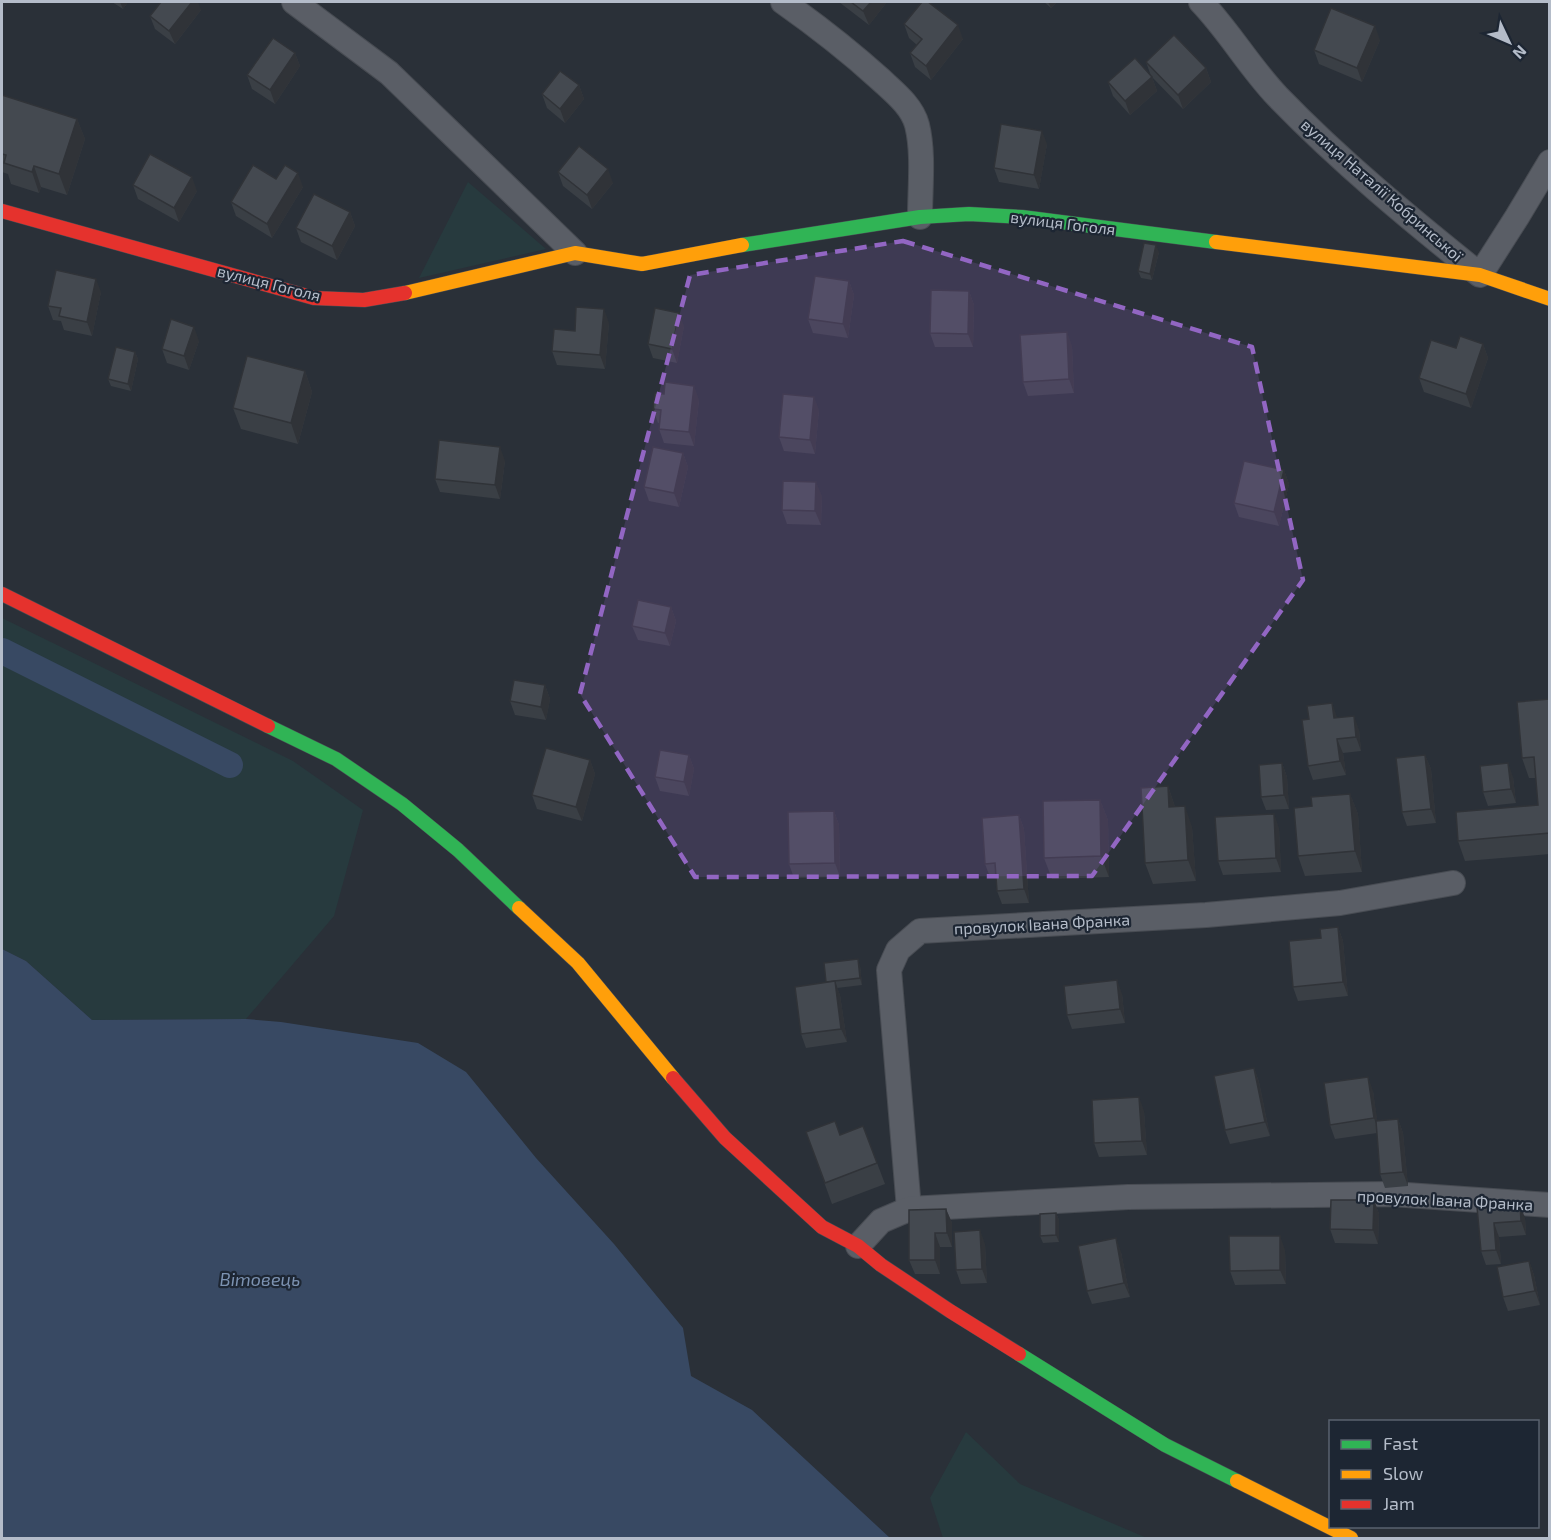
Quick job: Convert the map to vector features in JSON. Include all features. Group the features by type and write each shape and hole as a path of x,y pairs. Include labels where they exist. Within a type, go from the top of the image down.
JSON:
{"street":[{"path":"294,2 389,73 575,253"},
{"path":"783,2 811,21 858,59 900,98 912,113 917,125 920,146 920,217"},
{"name":"вулиця Наталії Кобринської","path":"1201,2 1277,96 1340,157 1403,213 1480,275 1550,162"},
{"name":"вулиця Гоголя","path":"2,211 314,298 364,300 404,293 575,253 642,264 768,240 920,217 969,214 1022,217 1480,275 1550,299"},
{"path":"2,594 336,759 402,804 458,850 578,963 725,1138 822,1227 858,1246 881,1265 950,1311 1165,1445 1329,1528"},
{"name":"провулок Івана Франка","path":"909,1209 889,970 898,950 920,931 1206,915 1340,903 1453,883"},
{"name":"провулок Івана Франка","path":"858,1246 880,1221 909,1209 1128,1197 1392,1194 1550,1205"},
{"path":"1329,1528 1351,1539"}],"highlighted area":[{"path":"903,241 1252,347 1303,580 1092,876 695,877 580,694 690,275"}],"green space":[{"path":"468,182 546,249 419,278"},
{"path":"2,618 293,761 363,810 334,916 246,1019 92,1020 26,961 2,949"},
{"path":"966,1432 1020,1484 1147,1538 943,1538 930,1498"}],"water":[{"name":"Вітовець","path":"2,949 26,961 92,1020 246,1019 281,1022 418,1043 466,1072 536,1158 614,1244 683,1328 691,1376 752,1410 890,1538 2,1538"}],"building":[{"path":"161,2 192,2 169,31 150,16"},
{"path":"851,2 871,2 863,11"},
{"path":"922,2 928,2 958,25 926,66 910,53 922,39 904,24"},
{"path":"1331,8 1375,26 1357,68 1314,50"},
{"path":"1174,35 1206,68 1178,95 1146,62"},
{"path":"273,38 295,53 270,90 247,75"},
{"path":"1135,58 1152,77 1125,101 1108,82"},
{"path":"560,71 579,85 560,109 542,94"},
{"path":"2,95 77,119 59,174 34,166 32,172 4,163 6,155 2,154"},
{"path":"1001,124 1042,131 1034,175 994,168"},
{"path":"579,146 608,169 587,195 558,172"},
{"path":"150,154 192,177 174,208 133,185"},
{"path":"253,165 276,179 285,165 298,173 267,224 231,202"},
{"path":"314,194 350,212 332,246 296,228"},
{"path":"1144,243 1156,245 1150,274 1138,271"},
{"path":"56,270 96,279 87,322 59,316 61,308 48,306"},
{"path":"815,276 849,281 843,324 808,319"},
{"path":"931,290 969,291 968,334 930,333"},
{"path":"576,307 604,309 600,355 552,351 554,329 575,331"},
{"path":"655,308 679,313 672,349 648,344"},
{"path":"171,319 194,327 184,356 162,349"},
{"path":"1067,332 1069,379 1023,382 1020,335"},
{"path":"1460,336 1483,344 1466,394 1419,378 1431,340 1456,348"},
{"path":"116,347 135,352 128,384 108,379"},
{"path":"247,356 305,371 291,423 233,408"},
{"path":"665,382 694,386 689,432 659,429 661,410 653,409 655,393 664,394"},
{"path":"783,394 814,397 810,440 779,437"},
{"path":"439,440 500,447 495,485 435,479"},
{"path":"653,447 683,453 674,493 644,487"},
{"path":"1244,461 1284,470 1274,512 1234,503"},
{"path":"783,481 816,482 815,511 782,510"},
{"path":"638,600 671,607 665,633 632,626"},
{"path":"514,680 545,685 541,707 510,701"},
{"path":"1550,699 1550,833 1458,841 1456,812 1538,805 1534,757 1522,758 1517,702"},
{"path":"1332,703 1334,718 1354,716 1356,737 1337,739 1340,761 1308,766 1302,720 1309,719 1307,706"},
{"path":"546,748 590,760 576,807 532,795"},
{"path":"660,750 689,755 684,782 655,777"},
{"path":"1425,755 1431,809 1402,812 1396,758"},
{"path":"1282,763 1284,795 1261,797 1259,765"},
{"path":"1508,763 1511,789 1483,792 1480,766"},
{"path":"1168,786 1169,807 1185,806 1188,860 1145,863 1141,788"},
{"path":"1350,794 1355,851 1298,856 1294,808 1312,806 1311,797"},
{"path":"1100,800 1101,856 1044,858 1043,801"},
{"path":"834,811 835,863 789,864 788,812"},
{"path":"1274,814 1276,858 1218,861 1215,817"},
{"path":"1019,815 1024,889 997,891 995,863 985,864 982,818"},
{"path":"1338,927 1343,982 1293,987 1289,941 1321,938 1320,929"},
{"path":"858,959 860,978 826,982 824,963"},
{"path":"1117,980 1120,1009 1067,1015 1064,986"},
{"path":"835,981 841,1029 801,1034 795,987"},
{"path":"1254,1068 1265,1122 1225,1130 1214,1076"},
{"path":"1368,1077 1374,1118 1330,1125 1324,1083"},
{"path":"1139,1097 1142,1141 1094,1143 1092,1100"},
{"path":"1398,1119 1403,1172 1380,1174 1376,1121"},
{"path":"835,1121 840,1135 863,1126 877,1163 825,1183 806,1132"},
{"path":"1331,1200 1374,1200 1373,1230 1330,1229"},
{"path":"1520,1204 1521,1221 1494,1223 1496,1250 1481,1251 1477,1207"},
{"path":"946,1209 947,1233 935,1233 935,1260 909,1260 909,1210"},
{"path":"1056,1213 1056,1235 1040,1236 1040,1214"},
{"path":"980,1230 982,1269 956,1270 954,1232"},
{"path":"1229,1236 1280,1236 1280,1270 1230,1271"},
{"path":"1116,1238 1124,1283 1087,1291 1078,1246"},
{"path":"1529,1261 1535,1291 1503,1297 1497,1267"}],"waterway":[{"path":"2,651 230,765"}],"traffic: fast":[{"path":"742,245 920,217 969,214 1022,217 1216,242"},
{"path":"268,726 336,759 402,804 458,850 519,908"},
{"path":"1019,1354 1165,1445 1237,1481"}],"traffic: slow":[{"path":"1216,242 1480,275 1550,299"},
{"path":"405,293 575,253 642,264 742,245"},
{"path":"519,908 578,963 673,1078"},
{"path":"1237,1481 1329,1527"},
{"path":"1331,1528 1351,1538"}],"traffic: jam":[{"path":"2,211 314,298 364,300 405,293"},
{"path":"2,594 268,726"},
{"path":"673,1078 725,1138 822,1227 858,1246 881,1265 1019,1354"}]}
